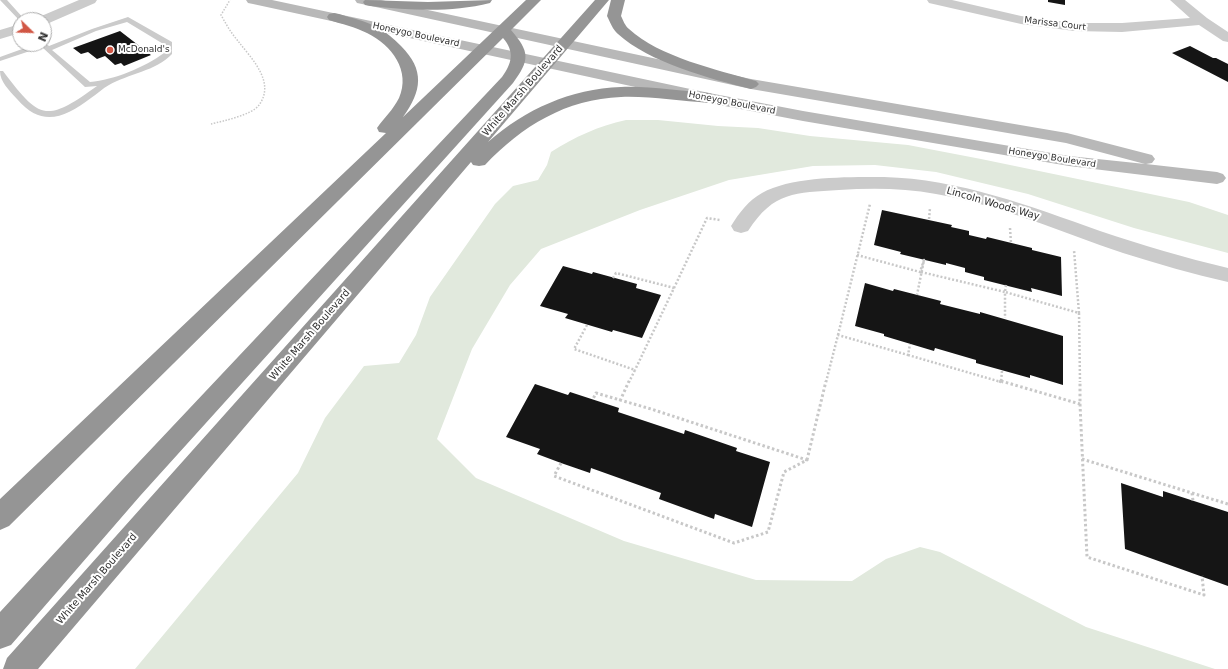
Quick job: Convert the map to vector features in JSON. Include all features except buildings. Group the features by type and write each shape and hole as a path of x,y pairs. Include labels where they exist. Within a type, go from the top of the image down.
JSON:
{"highway":[{"path":"366,1 442,7 485,0"},
{"path":"0,517 534,0"},
{"name":"White Marsh Boulevard","path":"18,669 602,0"},
{"path":"618,0 615,5 614,14 616,22 638,44 669,58 751,84"},
{"path":"199,323 331,181 384,130 406,102 411,85 411,72 406,60 399,51 371,30 334,17"},
{"path":"0,634 137,482 500,90 516,70 520,57 517,45 504,30"},
{"path":"182,481 271,401 481,159 498,141 516,127 542,111 563,102 599,94 620,92 709,98"}],"main road":[{"name":"Honeygo Boulevard","path":"253,0 709,98 810,118 1069,161 1223,179"},
{"name":"Honeygo Boulevard","path":"366,1 751,84 1067,138 1223,179"}],"street":[{"path":"52,17 90,0"},
{"name":"Marissa Court","path":"934,0 1025,20 1074,27 1127,27 1202,21"},
{"path":"1177,0 1202,21 1228,38"},
{"path":"0,35 12,31"},
{"name":"Lincoln Woods Way","path":"741,226 749,211 763,199 774,193 817,185 856,183 915,185 943,189 994,202 1159,258 1228,275"}],"lane":[{"path":"3,0 14,12"},
{"path":"51,52 88,85 107,82 157,62 168,54 169,44 128,19 52,43"},
{"path":"0,59 24,52"},
{"path":"0,73 35,112 51,115 68,109 107,82"}],"path":[{"path":"212,124 245,114 259,106 264,94 264,80 256,61 237,40 221,15 230,0"},
{"path":"561,462 554,476 734,543 768,532 784,472 807,460 872,198"},
{"path":"929,219 931,206"},
{"path":"620,401 707,218 741,226"},
{"path":"1073,243 1078,313 1082,459 1087,556 1204,595 1202,576"},
{"path":"857,254 920,272 1005,292 1078,313"},
{"path":"917,295 924,260 920,272"},
{"path":"613,278 616,273 674,288"},
{"path":"1005,318 1006,285"},
{"path":"587,325 574,349 635,370"},
{"path":"838,336 1080,404"},
{"path":"908,355 910,344"},
{"path":"1001,382 1002,370"},
{"path":"593,400 596,393 807,460"},
{"path":"1082,459 1228,504"},
{"path":"1192,493 1193,501"}],"shaded area":[{"path":"626,120 658,120 758,128 810,136 908,145 1189,202 1228,215 1228,253 1134,228 1028,194 936,172 875,165 813,166 729,180 640,210 541,249 510,285 472,349 437,439 476,478 624,541 756,580 852,581 886,559 920,547 940,552 1086,627 1215,669 135,669 298,473 325,418 364,366 399,363 416,335 430,297 495,204 513,186 538,180 547,165 551,152 587,133 606,125"}],"place":[{"name":"McDonald's","path":"110,50"}]}
